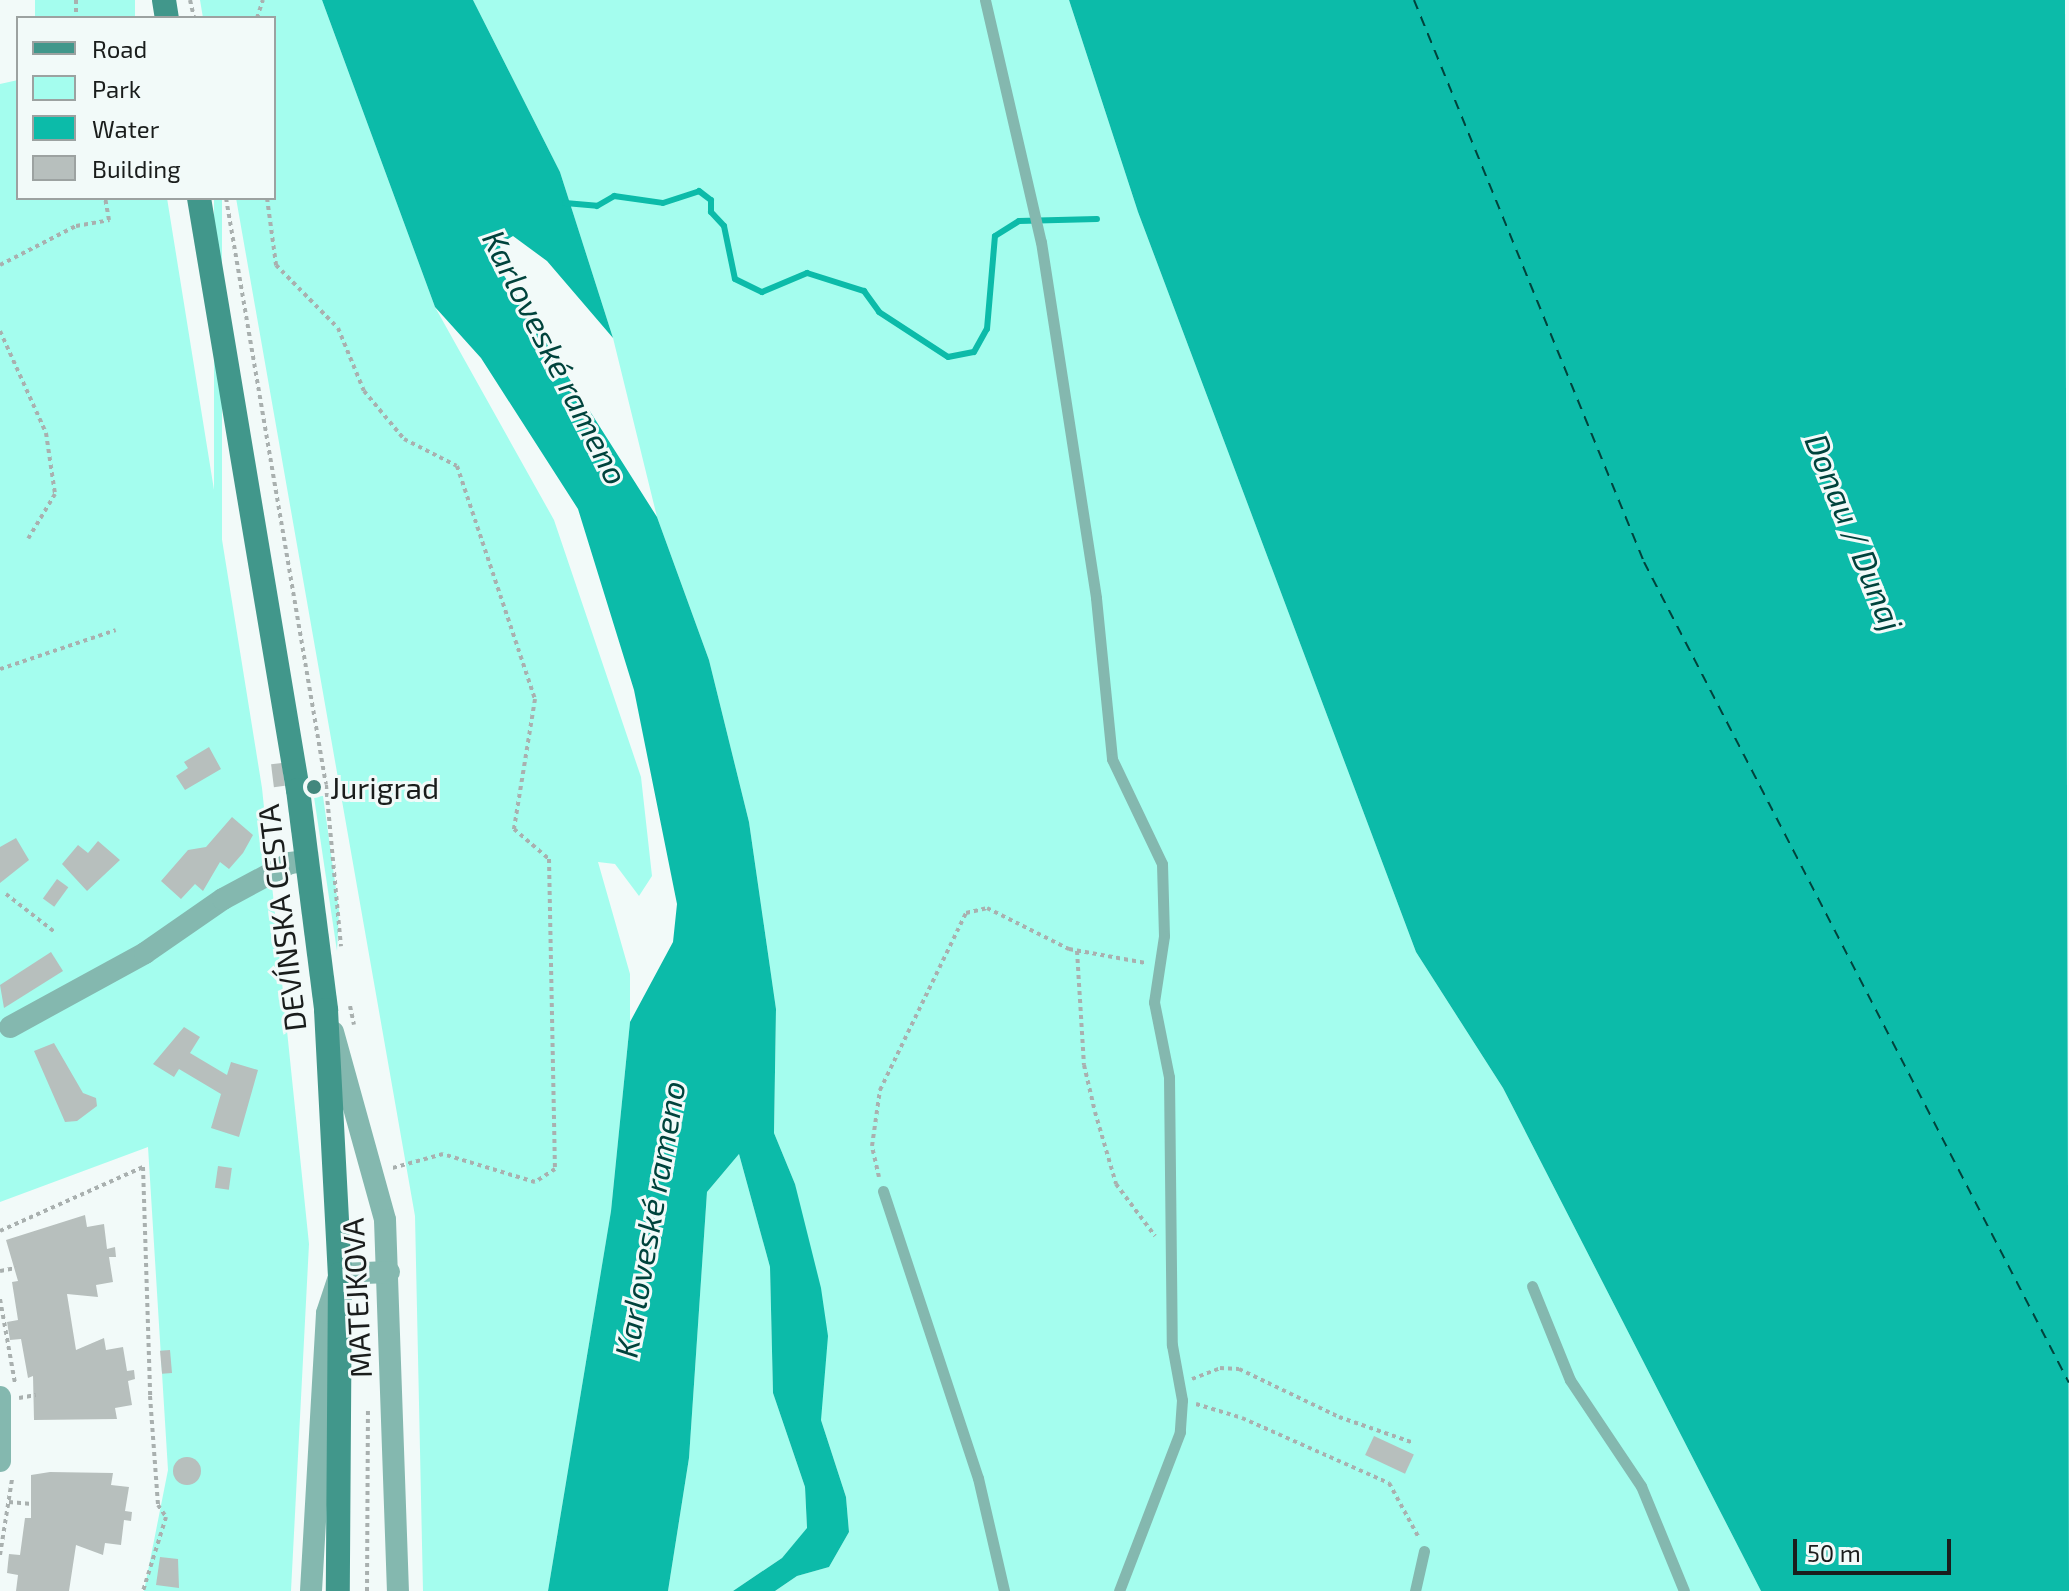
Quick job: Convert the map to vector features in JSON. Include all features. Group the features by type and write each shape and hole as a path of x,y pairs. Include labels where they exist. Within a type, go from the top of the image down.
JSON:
{"street":[{"name":"DEVÍNSKA CESTA","path":"199,200 307,861 326,1010 340,1274 338,1591"},
{"path":"10,1027 145,953 223,899 290,863 307,861"},
{"name":"MATEJKOVA","path":"326,1010 375,1172 389,1282 398,1591"},
{"path":"340,1274 389,1282"},
{"name":"MATEJKOVA","path":"311,1591 322,1357 327,1313 340,1274"},
{"path":"0,1461 8,1398"}],"lane":[{"path":"985,0 1041,242 1096,598 1112,759 1162,864 1159,971 1154,1002 1169,1077 1171,1262 1182,1400 1180,1432 1119,1591"},
{"path":"883,1191 978,1478 1004,1591"},
{"path":"1532,1286 1570,1380 1641,1486 1684,1591"},
{"path":"1415,1591 1424,1551"}],"path":[{"path":"0,265 76,226 109,220 105,200"},
{"path":"226,200 326,785 344,930 340,953"},
{"path":"267,200 276,265 338,328 364,391 404,439 457,466 535,699 514,829 549,859 555,1169 535,1182 443,1154 389,1169"},
{"path":"0,331 46,433 55,494 28,539"},
{"path":"0,669 116,630"},
{"path":"6,894 56,933"},
{"path":"883,1191 872,1146 880,1090 966,913 987,908 1077,951 1133,957 1159,971"},
{"path":"1077,951 1084,1065 1116,1184 1171,1262"},
{"path":"347,993 357,1037"},
{"path":"386,1156 391,1181"},
{"path":"0,1231 143,1167 150,1396 158,1505 166,1517 143,1591"},
{"path":"0,1271 16,1268"},
{"path":"1179,1384 1220,1368 1239,1369 1339,1417 1414,1443"},
{"path":"8,1398 36,1395"},
{"path":"1182,1400 1242,1418 1389,1483 1424,1551"},
{"path":"9,1502 32,1504"}],"green space":[{"path":"35,0 135,0 135,16 35,16"},
{"path":"200,0 322,0 435,307 554,520 641,777 652,876 639,896 615,864 598,862 630,974 630,1022 611,1211 548,1591 423,1591 415,1216 236,200 276,200 276,16 203,16"},
{"path":"473,0 1069,0 1138,212 1416,952 1503,1088 1761,1591 775,1591 797,1576 829,1567 849,1532 846,1497 821,1420 795,1184 774,1133 776,1009 749,822 709,660 657,517 613,338 560,172"},
{"path":"16,80 16,200 167,200 262,788 309,1244 291,1591 144,1591 168,1470 148,1147 0,1202 0,84"},
{"path":"214,200 222,200 222,787 214,787"},
{"path":"323,796 339,911 337,951 314,797"},
{"path":"739,1154 770,1267 773,1393 805,1487 807,1529 782,1558 733,1591 668,1591 689,1458 707,1192"}],"water":[{"name":"Karloveské rameno","path":"322,0 473,0 560,172 613,338 547,261 513,236 500,244 503,274 657,517 709,660 749,822 776,1009 774,1133 795,1184 821,1288 828,1336 821,1420 846,1497 849,1532 829,1567 797,1576 775,1591 733,1591 782,1558 807,1528 805,1487 773,1393 770,1267 739,1154 707,1192 689,1458 668,1591 548,1591 611,1211 630,1022 673,942 677,904 634,690 578,509 481,358 435,307"},
{"name":"Donau / Dunaj","path":"1069,0 2065,0 2069,1591 1761,1591 1503,1088 1416,952 1138,212"}],"building":[{"path":"209,747 221,769 185,790 176,776 188,768 184,762"},
{"path":"282,763 285,786 274,787 271,764"},
{"path":"232,817 253,835 243,853 229,869 220,862 203,891 195,884 181,899 161,881 188,850 206,847"},
{"path":"16,838 29,860 0,883 0,847"},
{"path":"98,841 120,860 87,891 62,864 78,845 88,853"},
{"path":"57,879 68,887 54,907 43,898"},
{"path":"51,952 63,971 4,1008 0,985"},
{"path":"184,1027 200,1037 190,1053 227,1075 231,1062 258,1070 239,1137 211,1128 221,1094 179,1069 174,1077 153,1064"},
{"path":"54,1043 83,1093 96,1098 97,1106 77,1121 65,1122 34,1051"},
{"path":"218,1166 232,1168 229,1190 215,1188"},
{"path":"85,1215 87,1227 104,1224 107,1249 115,1247 116,1257 109,1257 113,1282 96,1285 98,1297 67,1294 76,1350 104,1338 106,1350 123,1347 127,1371 134,1370 135,1379 128,1381 132,1405 115,1408 117,1419 34,1420 33,1376 28,1378 21,1339 10,1340 7,1322 18,1320 12,1282 18,1281 6,1240"},
{"path":"170,1350 172,1373 162,1374 160,1351"},
{"path":"1374,1436 1414,1455 1405,1474 1365,1455"},
{"path":"187,1457 197,1461 201,1471 197,1481 187,1485 177,1481 173,1471 177,1461"},
{"path":"50,1472 113,1473 111,1485 129,1487 125,1511 132,1512 131,1521 124,1520 121,1545 105,1543 103,1555 76,1545 69,1591 16,1591 18,1575 7,1573 9,1554 20,1555 25,1518 31,1518 31,1475"},
{"path":"160,1557 178,1559 179,1588 156,1585"}],"waterway":[{"path":"565,203 597,206 614,196 663,203 699,191 711,200 711,212 724,226 735,279 762,292 807,273 864,291 879,312 948,357 974,352 987,329 995,236 1019,221 1097,219"}],"ferry route":[{"path":"1414,0 1644,562 2069,1383"}],"place":[{"name":"Jurigrad","path":"314,787"}]}
